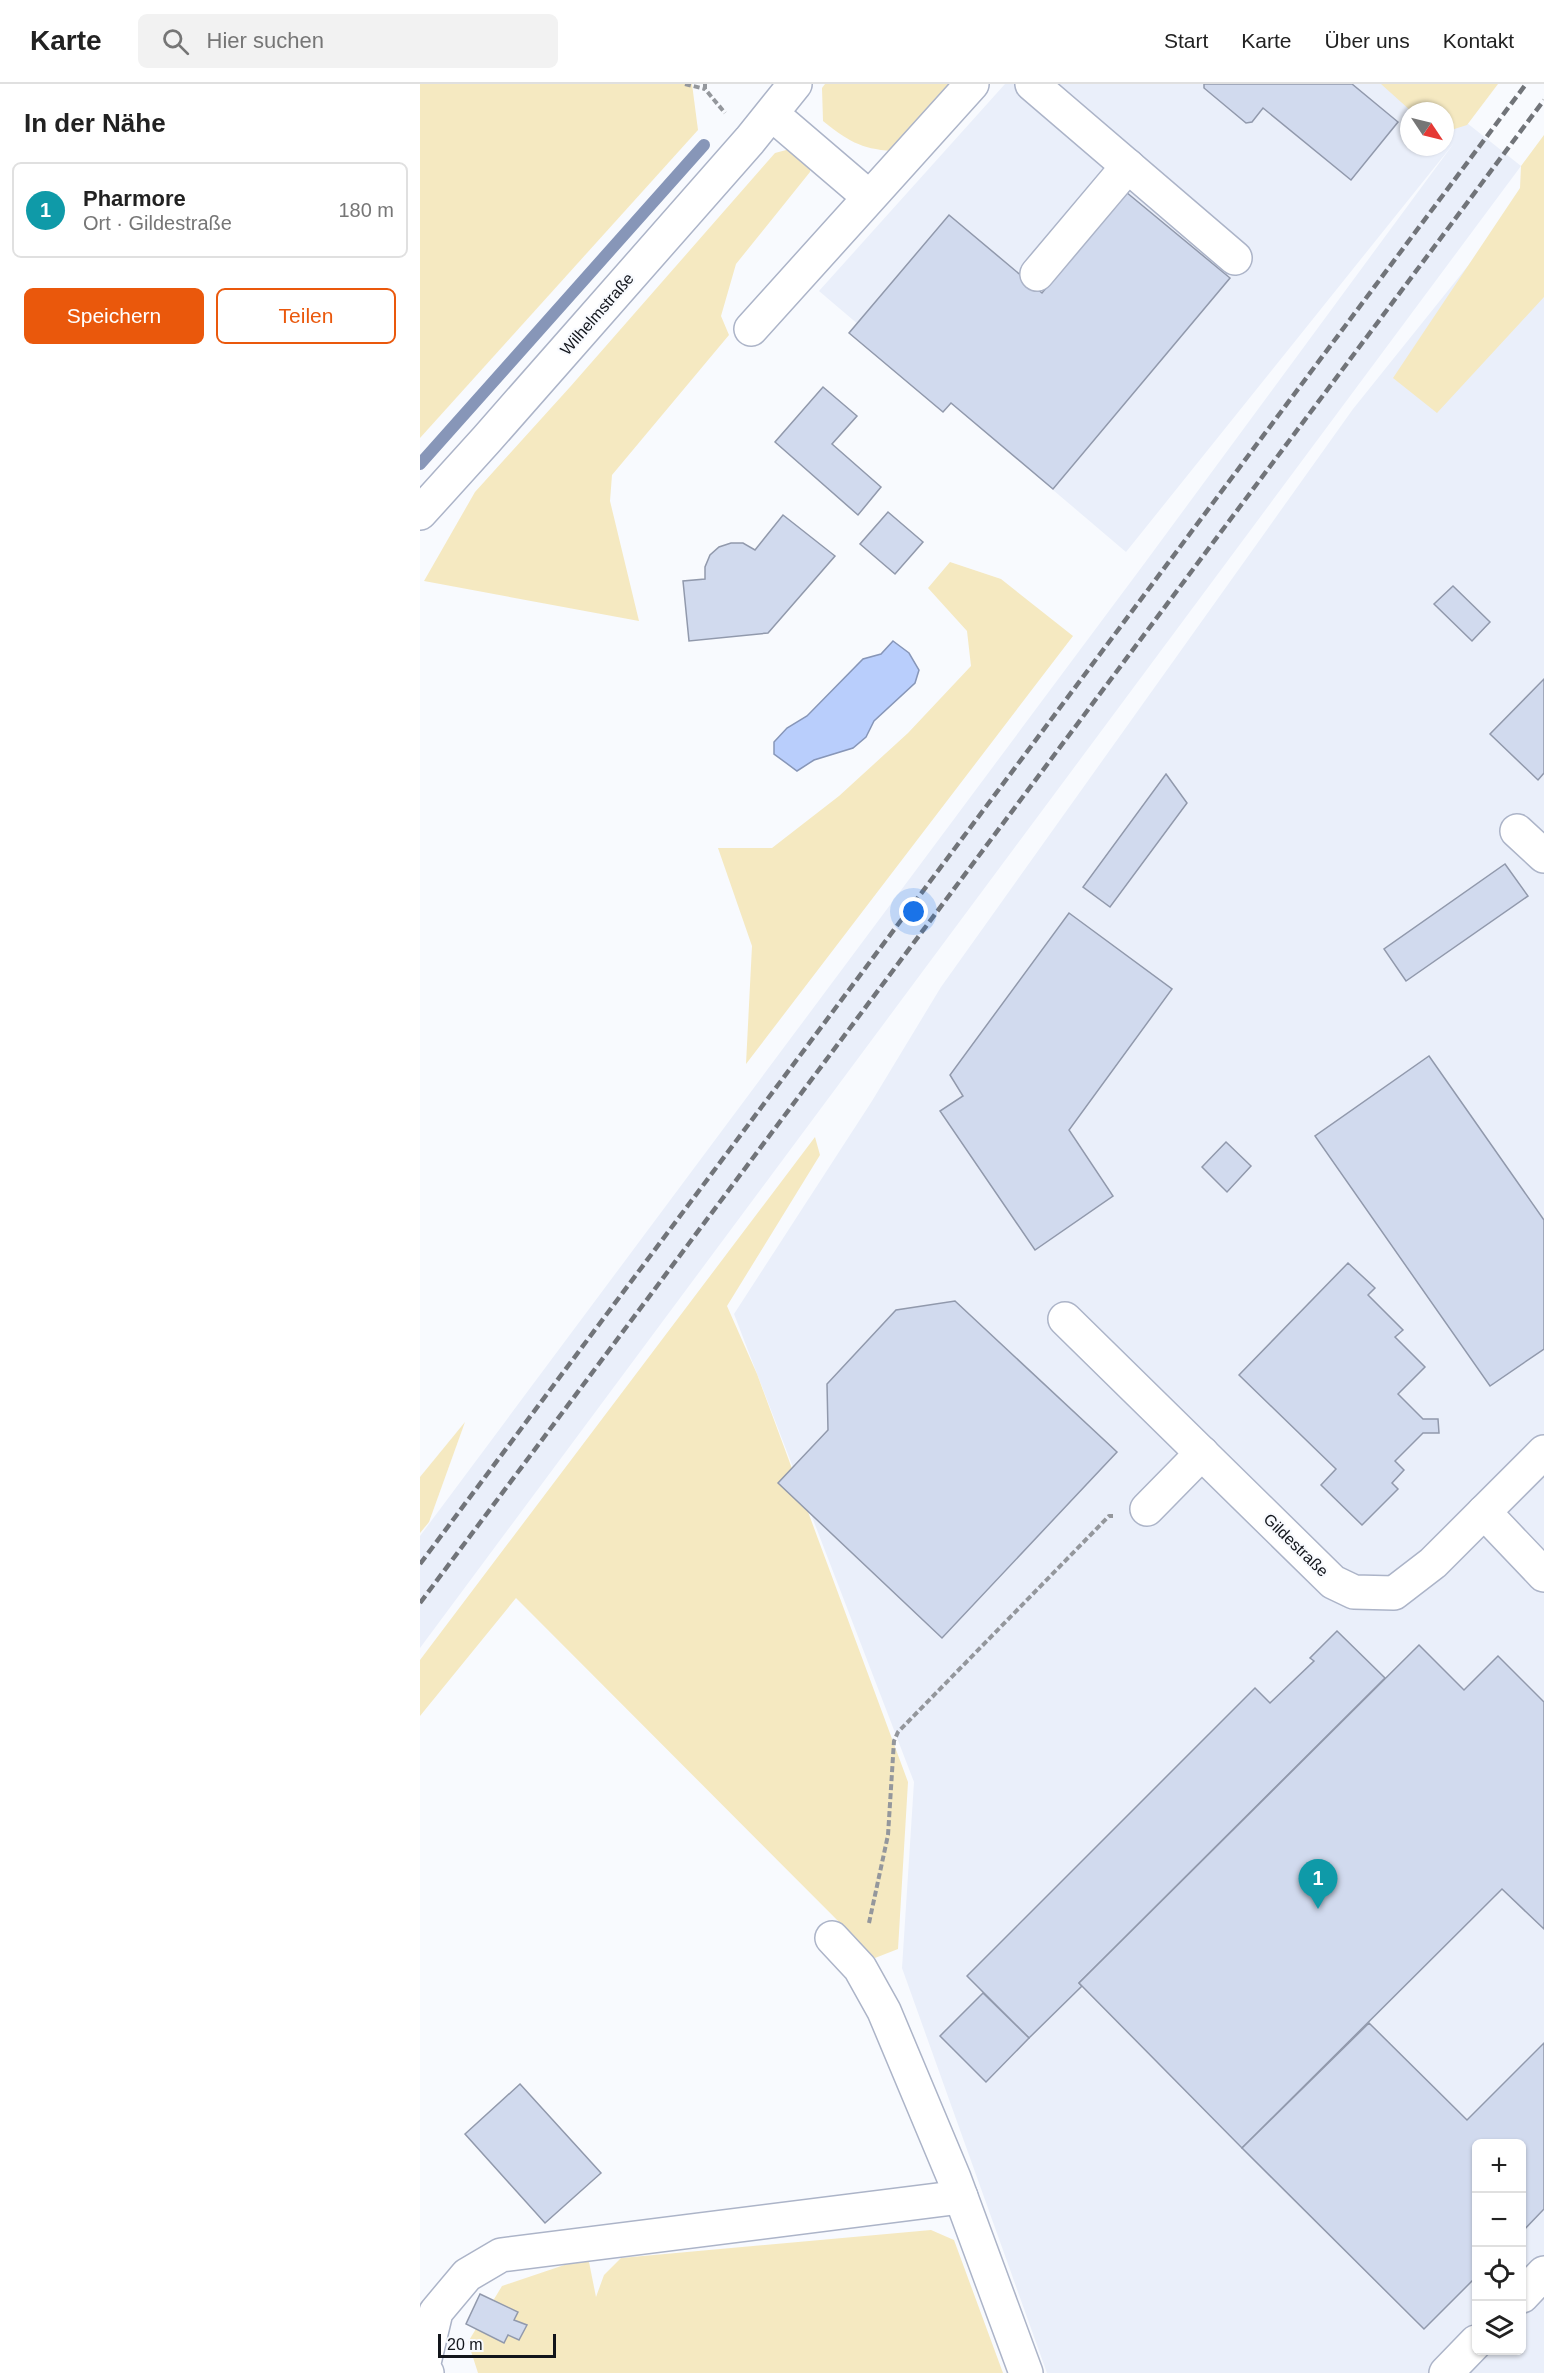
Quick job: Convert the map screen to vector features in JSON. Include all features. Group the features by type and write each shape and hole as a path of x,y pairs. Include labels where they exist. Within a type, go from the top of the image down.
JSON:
{"street":[{"name":"Wilhelmstraße","path":"420,513 487,440 772,114 795,84"},
{"path":"751,329 972,84"},
{"path":"1032,84 1235,258"},
{"path":"772,114 869,197"},
{"path":"1037,274 1128,166"},
{"path":"1517,831 1544,856"},
{"name":"Gildestraße","path":"1065,1319 1333,1582 1354,1592 1394,1593 1433,1563 1544,1452"},
{"path":"1147,1509 1202,1453"},
{"path":"1484,1512 1544,1575"},
{"path":"832,1938 860,1968 884,2011 961,2197 1026,2373"},
{"path":"427,2373 423,2367 436,2312 467,2275 501,2255 961,2197"},
{"path":"1526,2291 1544,2273"},
{"path":"1446,2373 1472,2346"}],"path":[{"path":"685,84 705,89"},
{"path":"860,1968 888,1835 894,1741 898,1732 1109,1516 1147,1509"}],"shaded area":[{"path":"420,84 692,84 698,130 420,438"},
{"path":"825,84 957,84 892,151 862,146 823,121 822,88"},
{"path":"1005,84 1418,84 1441,102 1400,102 1400,156 1444,156 1126,552 819,291"},
{"path":"1381,84 1498,84 1467,125 1454,129 1454,102 1401,102"},
{"path":"1454,113 1521,166 420,1648 420,1536 1144,564 1444,156 1454,156"},
{"path":"1544,135 1544,297 1437,413 1393,378 1520,188 1521,166"},
{"path":"790,149 812,157 810,172 736,264 721,316 729,335 612,475 610,501 639,621 424,581 475,492 775,153"},
{"path":"1544,171 1544,2373 1047,2373 902,1968 914,1782 734,1314 872,1101 941,987 1353,409"},
{"path":"950,562 1001,579 1073,636 746,1064 752,946 718,848 772,848 839,796 908,733 971,666 967,631 928,588"},
{"path":"815,1137 820,1155 727,1306 757,1374 908,1782 898,1949 875,1958 516,1598 420,1716 420,1660"},
{"path":"465,1422 429,1522 420,1533 420,1477"},
{"path":"931,2230 954,2240 1003,2373 478,2373 468,2342 502,2286 588,2257 596,2297 604,2275 621,2258"}],"water":[{"path":"893,641 909,653 919,670 915,683 874,721 866,737 853,748 814,760 797,771 774,754 774,742 787,728 807,716 863,659 881,654"}],"building":[{"path":"1204,84 1352,84 1398,122 1351,180 1263,108 1252,122 1246,123 1204,88"},
{"path":"1126,192 1230,278 1053,489 951,403 943,412 849,333 949,215 1042,293"},
{"path":"823,387 857,416 832,444 881,487 858,515 775,442"},
{"path":"888,512 923,542 895,574 860,544"},
{"path":"783,515 835,556 768,633 689,641 683,581 705,579 705,567 710,555 719,547 731,543 743,543 755,550"},
{"path":"1453,586 1490,622 1472,641 1434,604"},
{"path":"1544,679 1544,773 1538,780 1490,734"},
{"path":"1166,774 1187,803 1110,907 1083,887"},
{"path":"1505,864 1528,896 1406,981 1384,949"},
{"path":"1069,913 1172,989 1069,1130 1113,1196 1035,1250 940,1111 963,1096 950,1075"},
{"path":"1429,1056 1544,1220 1544,1349 1490,1386 1315,1136"},
{"path":"1226,1142 1251,1166 1227,1192 1202,1167"},
{"path":"1348,1263 1375,1288 1368,1295 1403,1330 1395,1337 1425,1367 1398,1394 1423,1419 1438,1419 1439,1433 1423,1433 1395,1461 1404,1470 1392,1483 1398,1489 1362,1525 1321,1485 1336,1469 1239,1375"},
{"path":"955,1301 1117,1452 942,1638 778,1483 828,1430 827,1384 896,1310"},
{"path":"1337,1631 1385,1678 1079,1983 1082,1986 1029,2038 967,1976 1255,1688 1270,1703 1314,1661 1310,1658"},
{"path":"1419,1645 1464,1690 1498,1656 1544,1702 1544,1929 1502,1889 1242,2148 1079,1983"},
{"path":"983,1993 1029,2038 986,2082 940,2036"},
{"path":"1369,2023 1467,2120 1544,2043 1544,2209 1526,2228 1526,2139 1472,2139 1472,2281 1424,2329 1242,2148"},
{"path":"520,2084 601,2173 545,2223 465,2134"},
{"path":"480,2294 518,2312 514,2320 527,2325 519,2340 508,2335 504,2343 466,2324"}],"waterway":[{"path":"420,464 704,145"}],"railway":[{"path":"420,1564 1526,84"},
{"path":"420,1603 1544,100"}],"place":[{"name":"Pharmore","path":"1318,1909"}]}
